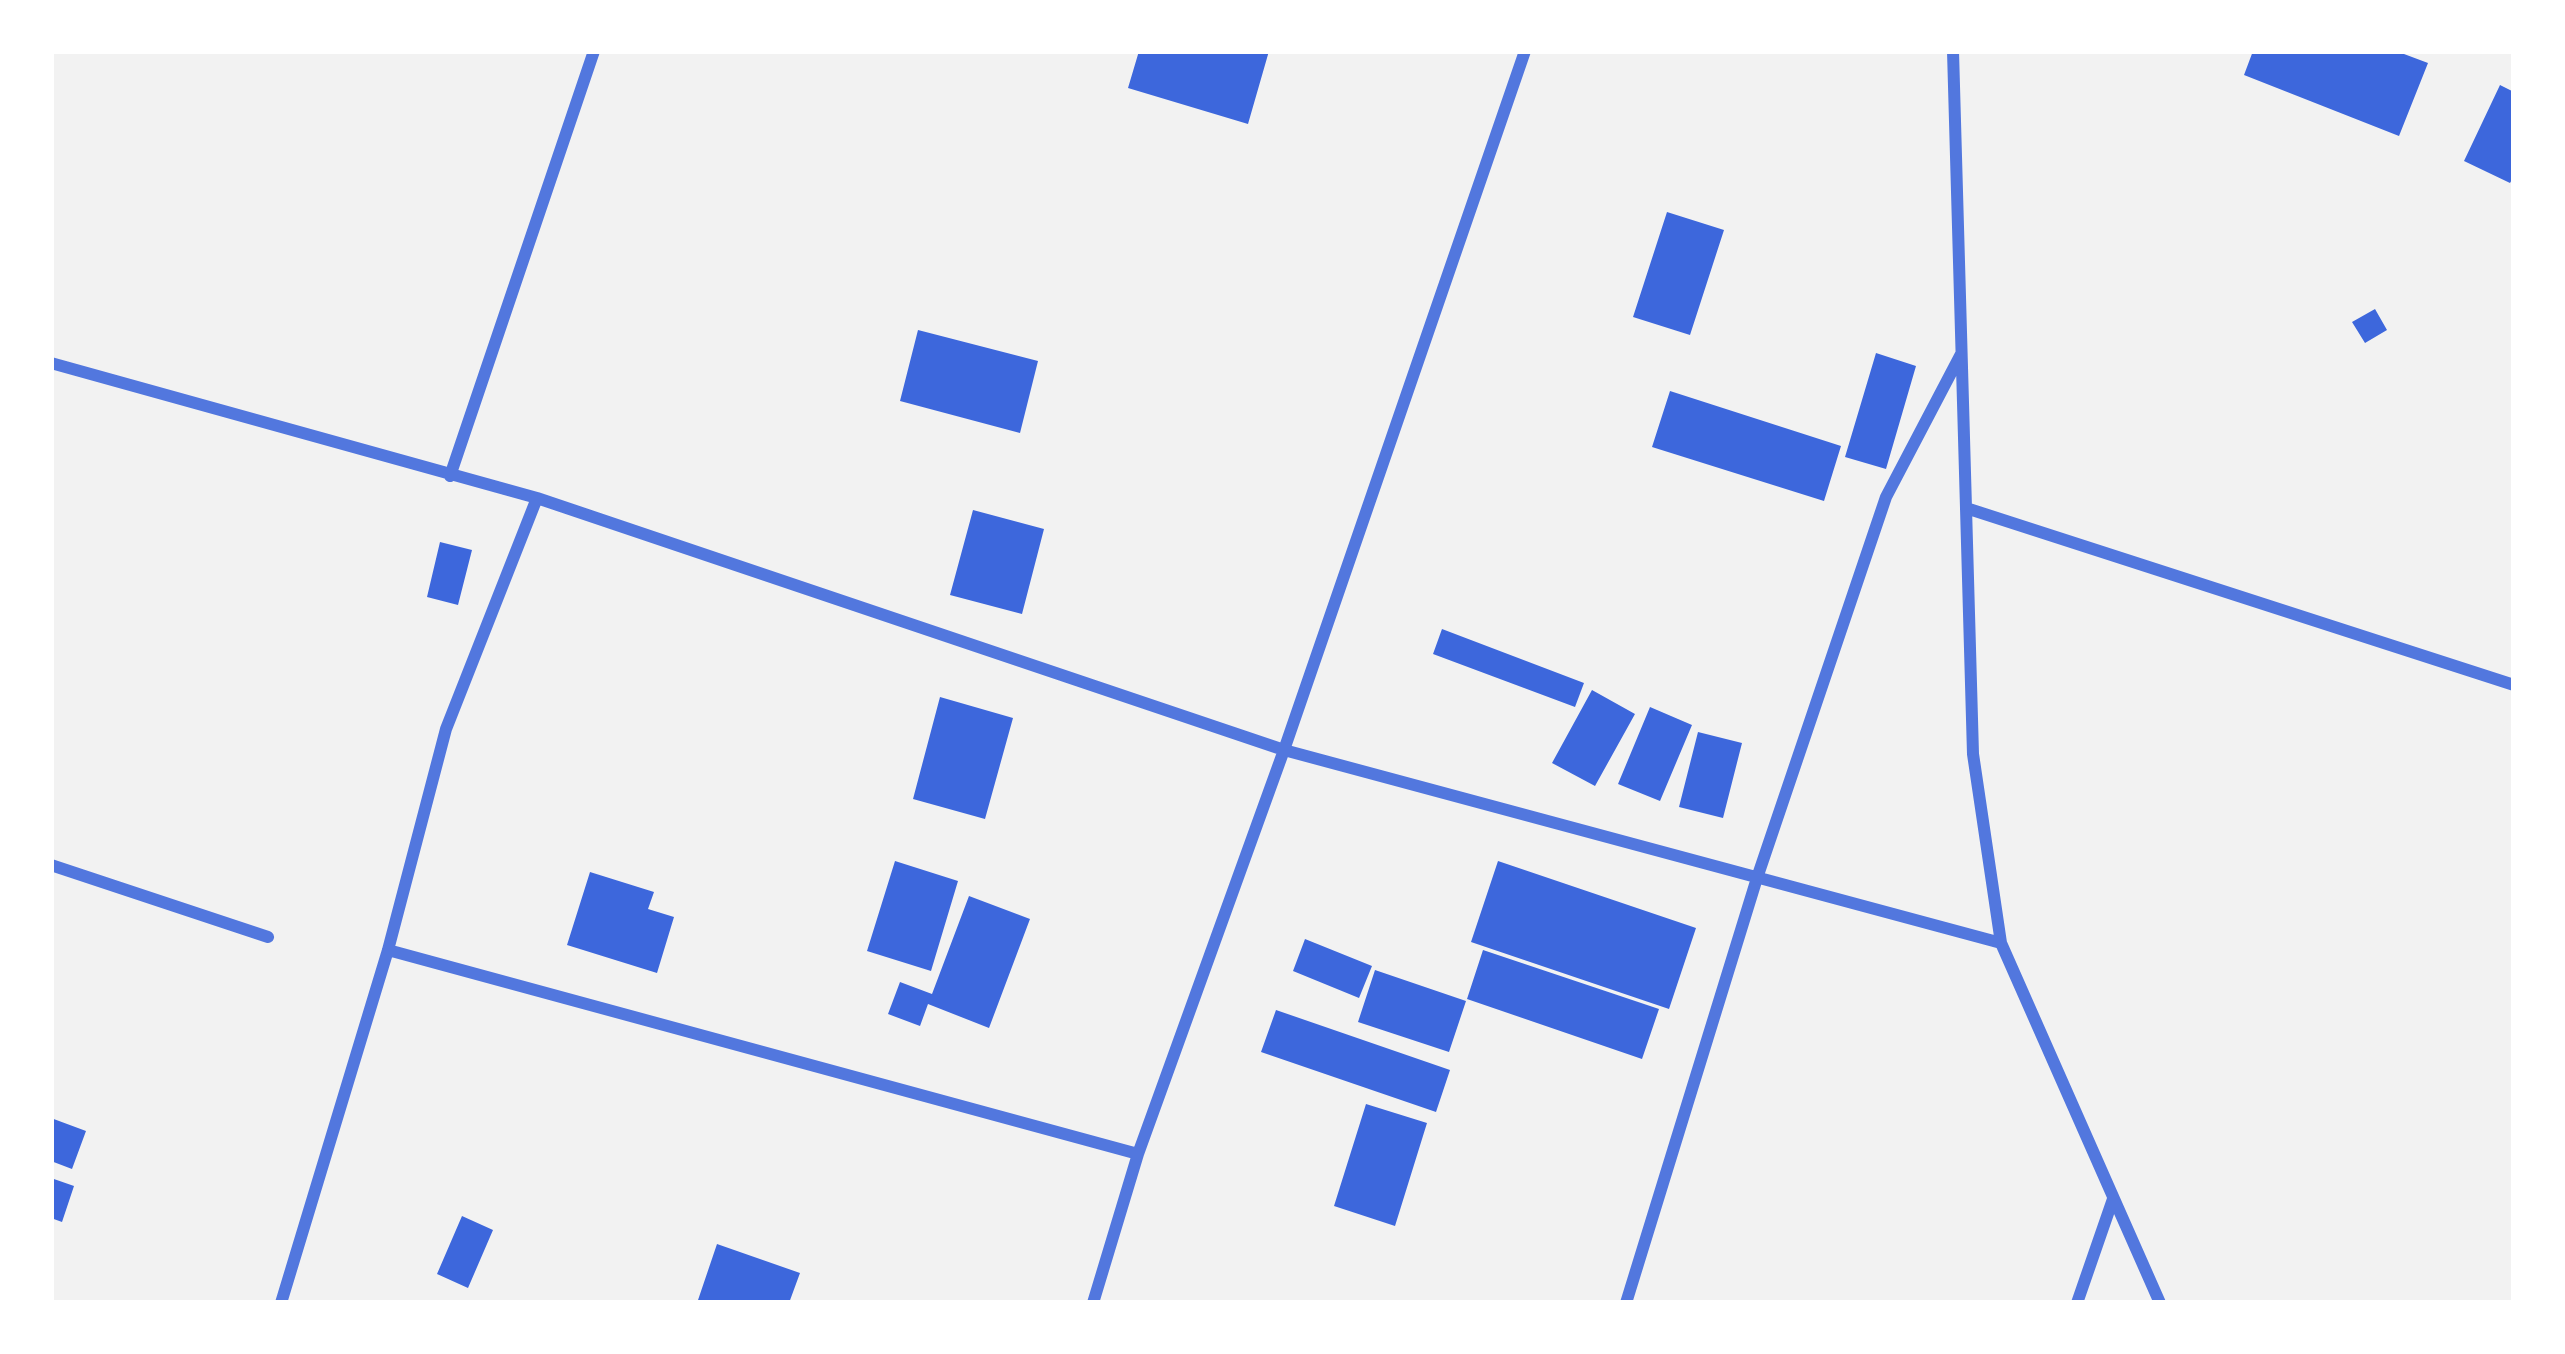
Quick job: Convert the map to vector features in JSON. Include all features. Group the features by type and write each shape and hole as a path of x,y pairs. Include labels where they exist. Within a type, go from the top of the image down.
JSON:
{"street":[{"path":"450,476 593,51"},
{"path":"1093,1303 1138,1154 1284,750 1525,51"},
{"path":"1953,51 1973,754 2001,943 2160,1303"},
{"path":"1625,1303 1757,878 1886,497 1962,352"},
{"path":"51,363 537,498 1284,750 2001,943"},
{"path":"281,1303 388,950 446,729 537,498"},
{"path":"1966,508 2514,686"},
{"path":"51,865 268,937"},
{"path":"388,950 1138,1154"},
{"path":"2077,1303 2114,1198"}],"building":[{"path":"1139,51 1269,51 1248,124 1128,88"},
{"path":"2253,51 2396,51 2428,63 2399,136 2244,75"},
{"path":"2500,85 2514,92 2514,176 2510,183 2464,161"},
{"path":"1667,212 1724,230 1690,335 1633,317"},
{"path":"2375,309 2387,330 2365,343 2352,322"},
{"path":"918,330 1038,361 1020,433 900,401"},
{"path":"1876,353 1916,366 1886,469 1845,457"},
{"path":"1670,391 1841,446 1824,501 1652,447"},
{"path":"973,510 1044,529 1022,614 950,595"},
{"path":"440,542 472,550 458,605 427,597"},
{"path":"1442,629 1584,683 1575,707 1433,654"},
{"path":"1592,690 1635,714 1595,786 1552,763"},
{"path":"940,697 1013,718 985,819 913,799"},
{"path":"1650,707 1692,725 1660,801 1618,784"},
{"path":"1698,732 1742,743 1723,818 1679,807"},
{"path":"895,861 958,881 931,971 867,951"},
{"path":"1498,861 1696,928 1669,1009 1471,942"},
{"path":"590,872 654,892 648,909 674,917 657,973 567,945"},
{"path":"969,896 1030,919 989,1028 928,1004 920,1026 888,1014 900,982 932,994"},
{"path":"1305,939 1372,966 1359,998 1293,971"},
{"path":"1483,950 1659,1009 1642,1059 1467,999"},
{"path":"1375,970 1466,1001 1449,1052 1358,1022"},
{"path":"1276,1010 1450,1070 1436,1112 1261,1052"},
{"path":"1366,1104 1427,1123 1395,1226 1334,1206"},
{"path":"51,1118 86,1131 72,1169 51,1161"},
{"path":"51,1178 74,1186 62,1222 51,1218"},
{"path":"462,1216 493,1230 468,1288 437,1274"},
{"path":"717,1244 800,1273 789,1303 697,1303"}]}
